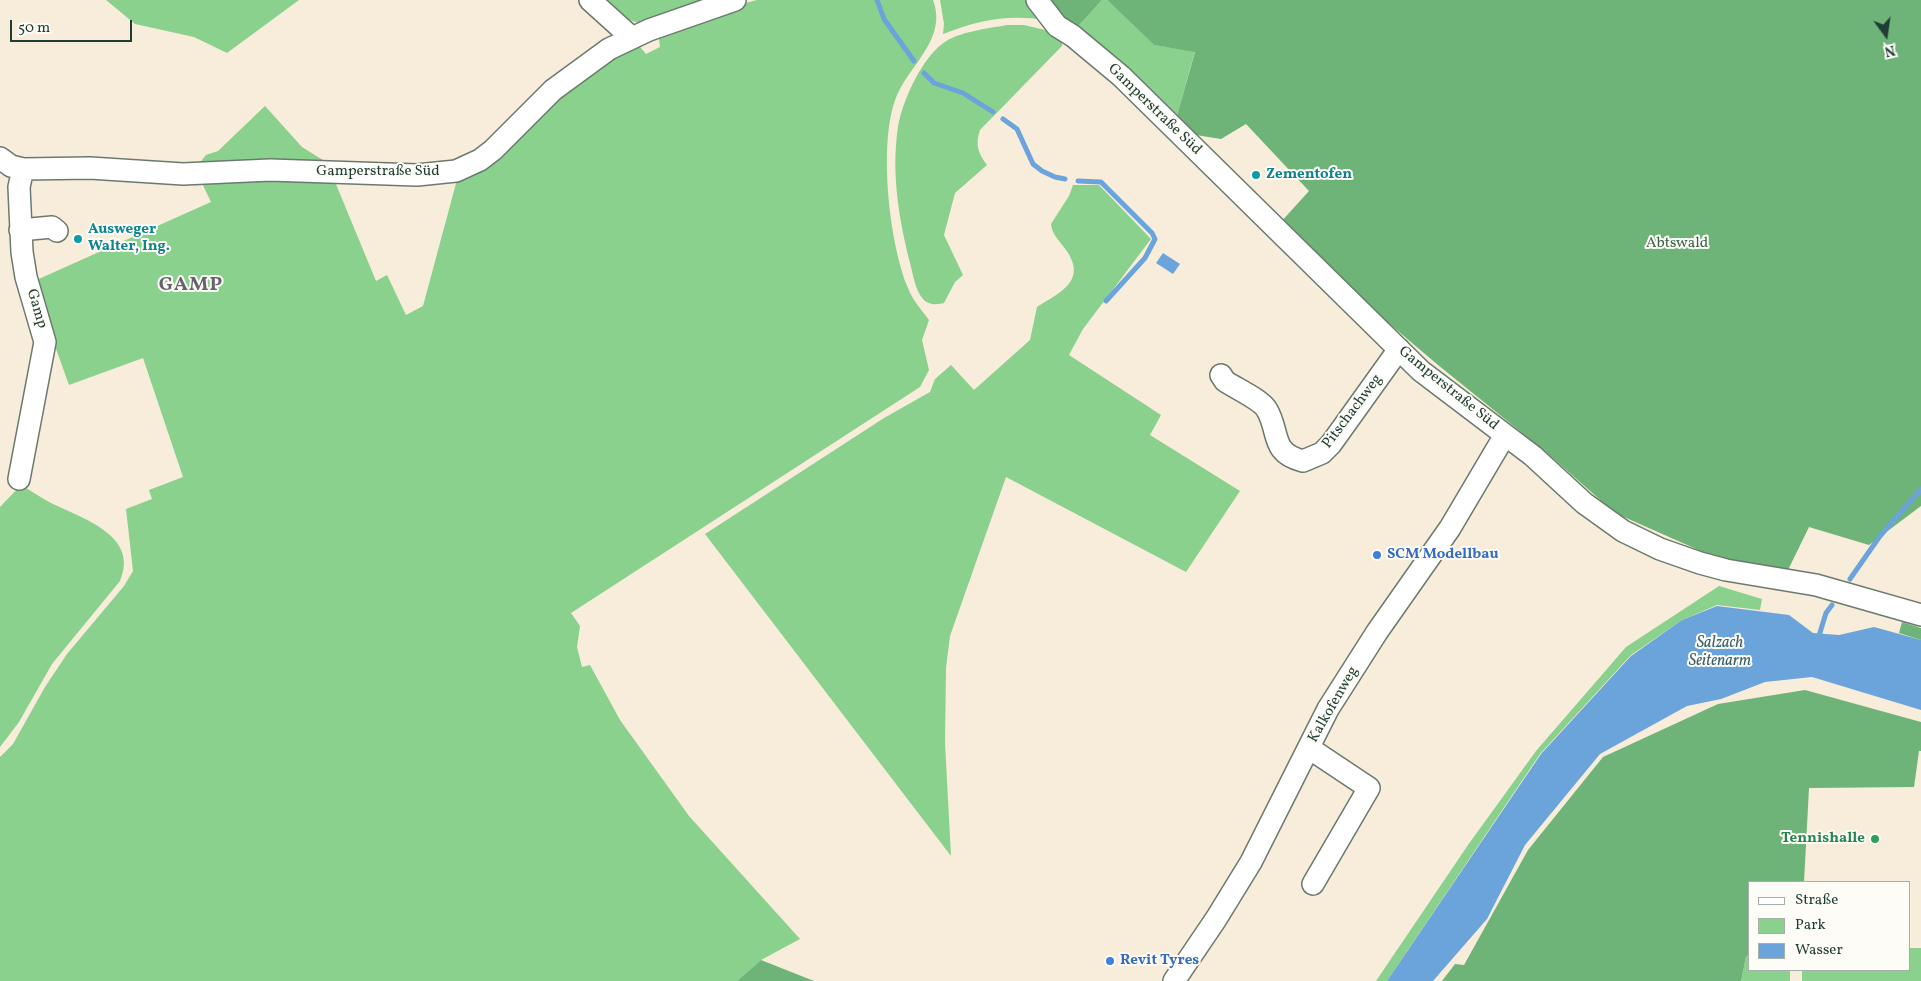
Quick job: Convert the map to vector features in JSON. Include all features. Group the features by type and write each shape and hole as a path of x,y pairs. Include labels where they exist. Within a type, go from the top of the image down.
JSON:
{"street":[{"path":"590,0 631,37"},
{"name":"Gamperstraße Süd","path":"0,158 11,166 23,169 90,168 183,174 270,170 417,175 456,171 480,160 493,150 553,90 609,49 631,37 686,16 736,0"},
{"name":"Gamperstraße Süd","path":"1037,0 1057,26 1073,36 1121,76 1421,371 1557,476 1584,503 1623,531 1660,548 1726,570 1816,585 1921,615"},
{"name":"Gamp","path":"19,479 45,342 26,277 20,230 19,187 23,169"},
{"path":"20,230 45,226 52,227 57,232"},
{"name":"Pitschachweg","path":"1221,375 1225,381 1267,409 1278,445 1286,453 1303,461 1322,453 1331,444 1399,350"},
{"name":"Kalkofenweg","path":"1174,981 1216,920 1251,862 1328,709 1377,632 1450,528 1505,435"},
{"path":"1309,748 1369,788 1313,884"}],"green space":[{"path":"106,0 299,0 227,53 194,37 135,24"},
{"path":"601,0 724,0 675,18 656,23 642,24 623,17"},
{"path":"757,0 933,0 936,26 926,49 898,93 892,112 888,136 887,162 891,218 901,269 912,297 929,320 922,340 929,370 920,387 571,613 580,626 577,647 582,667 590,665 620,720 689,816 800,939 761,960 737,981 0,981 0,757 13,744 45,687 67,654 124,586 133,571 126,509 152,499 149,490 183,477 143,358 69,385 32,282 211,202 199,177 333,177 376,281 387,275 406,315 423,306 458,176 534,115 635,41 646,54 660,47 658,31 708,13"},
{"path":"940,0 1030,0 1045,20 1006,18 969,25 943,34 944,24"},
{"path":"1049,0 1102,0 1073,32"},
{"path":"1102,0 1107,0 1154,45 1195,51 1176,119 1073,32"},
{"name":"Abtswald","path":"1107,0 1921,0 1921,506 1869,545 1809,527 1787,572 1712,556 1615,513 1547,453 1438,365 1319,264 1280,223 1309,191 1246,124 1221,139 1196,135 1176,119 1195,52 1154,45"},
{"path":"1007,25 1024,25 1058,33 1062,46 980,130 978,149 987,165 955,193 944,235 963,275 955,282 944,303 930,303 923,299 916,287 897,196 895,161 900,117 908,94 920,71 934,51 942,44 965,33"},
{"path":"265,106 302,147 331,165 198,165 206,155 218,151"},
{"path":"1073,185 1099,185 1151,239 1083,329 1069,355 1161,415 1150,435 1240,491 1186,572 1006,477 950,636 946,668 945,743 951,856 705,534 884,418 930,392 935,379 951,365 974,390 1030,340 1037,307 1062,291 1072,278 1074,270 1072,261 1055,235 1051,224 1069,196"},
{"path":"21,485 51,503 104,530 115,540 122,552 124,565 120,581 52,664 19,722 0,747 0,507"},
{"path":"1719,586 1762,599 1760,610 1717,605 1682,620 1631,655 1540,754 1387,981 1376,981 1468,845 1536,751 1626,647"},
{"path":"1902,622 1921,628 1921,640 1899,633"},
{"path":"1805,690 1921,722 1921,751 1919,751 1914,787 1809,788 1804,881 1748,881 1748,955 1741,981 1442,981 1455,964 1464,965 1528,850 1603,757 1718,704"},
{"path":"1911,948 1921,948 1921,981 1802,981 1802,971 1911,971"},
{"path":"1748,955 1748,971 1790,971 1790,981 1741,981"},
{"path":"761,960 814,981 737,981"}],"water":[{"path":"1163,253 1180,264 1173,274 1156,263"},
{"name":"Salzach Seitenarm","path":"1717,606 1789,615 1813,633 1839,635 1874,627 1921,640 1921,710 1812,677 1765,682 1721,699 1687,706 1600,754 1525,845 1487,919 1433,981 1387,981 1541,754 1631,656 1682,620"}],"waterway":[{"path":"877,0 884,19 914,61"},
{"path":"924,73 934,83 963,93 993,112"},
{"path":"1003,119 1017,129 1033,164 1042,171 1065,179"},
{"path":"1078,181 1101,182 1152,233 1155,239 1145,258 1106,301"},
{"path":"1850,579 1880,536 1921,489"},
{"path":"1818,639 1826,613 1832,605"}],"place":[{"name":"Zementofen","path":"1256,175"},
{"name":"Ausweger Walter, Ing.","path":"78,239"},
{"name":"SCM Modellbau","path":"1377,555"},
{"name":"Tennishalle","path":"1875,839"},
{"name":"Revit Tyres","path":"1110,961"}],"district":[{"name":"GAMP","path":"191,286"}]}
